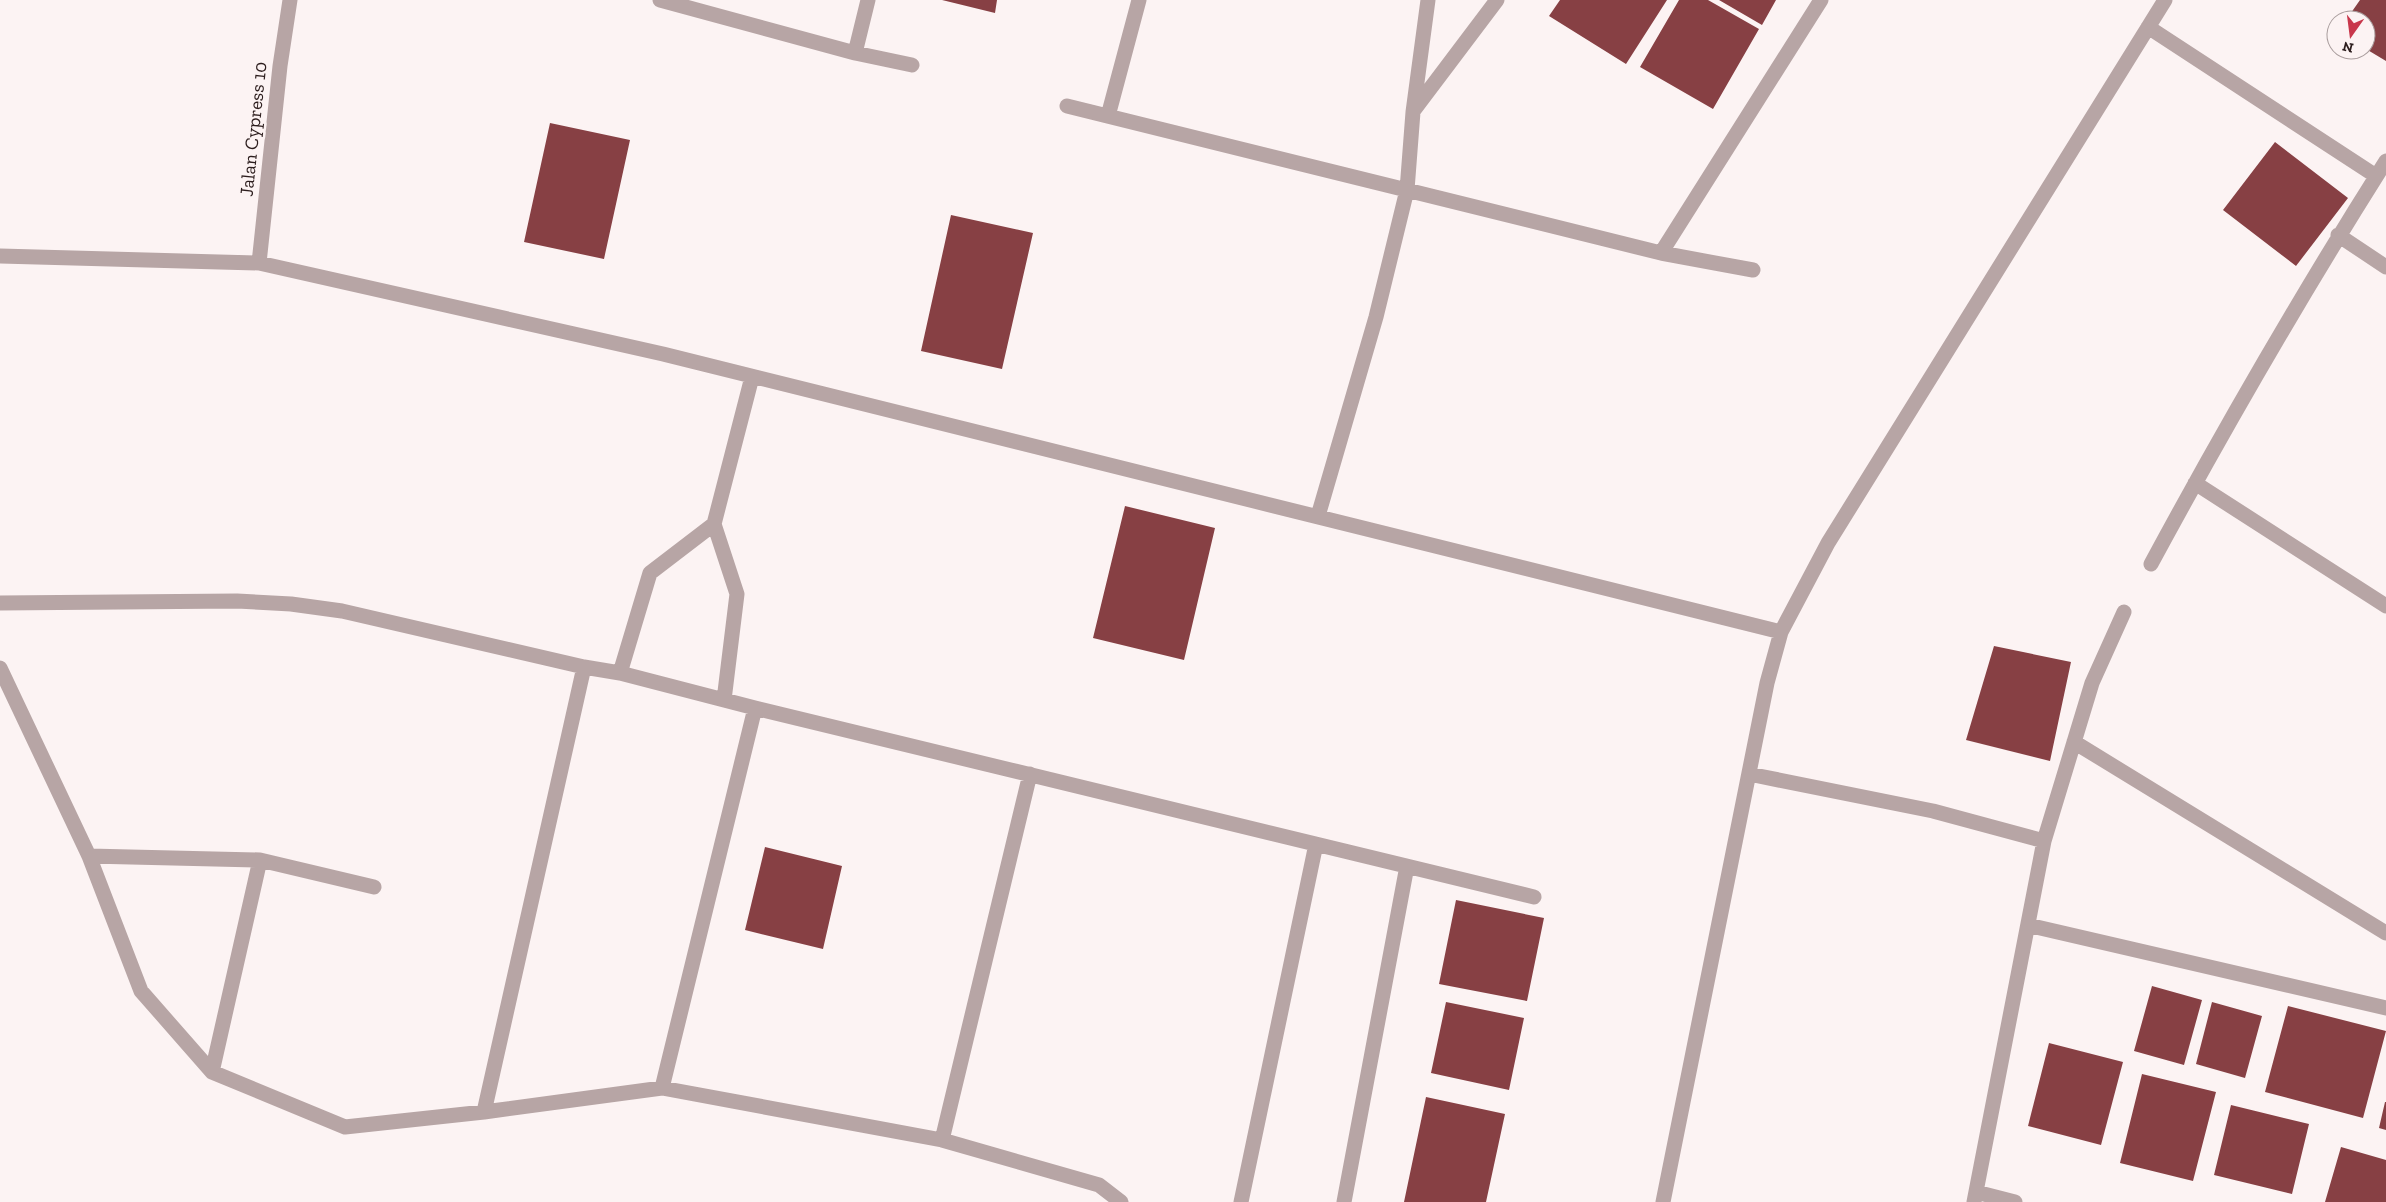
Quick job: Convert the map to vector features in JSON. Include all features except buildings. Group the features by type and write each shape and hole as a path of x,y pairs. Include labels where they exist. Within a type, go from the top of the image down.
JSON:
{"street":[{"name":"Jalan Cypress 10","path":"259,263 280,66 290,0"},
{"path":"660,0 855,54 912,65"},
{"path":"855,54 868,0"},
{"path":"1108,116 1139,0"},
{"path":"1318,516 1376,317 1406,190 1428,0"},
{"path":"1414,112 1497,0"},
{"path":"1661,253 1821,0"},
{"path":"1663,1202 1767,683 1781,632 1828,544 2165,0"},
{"path":"2148,27 2376,176"},
{"path":"1067,106 1661,253 1753,270"},
{"path":"2151,564 2195,483 2338,235 2386,161"},
{"path":"2338,235 2386,267"},
{"path":"0,256 259,263 654,352 1781,632"},
{"path":"724,700 737,594 714,524 752,376"},
{"path":"2195,483 2386,606"},
{"path":"620,673 650,573 714,524"},
{"path":"0,603 237,601 291,604 342,611 584,667 620,673 755,708 1534,896"},
{"path":"2015,1202 1975,1197 2044,841 2092,683 2124,612"},
{"path":"484,1112 584,667"},
{"path":"0,668 89,856 141,991 212,1072 345,1127 484,1112 662,1088 942,1140 1099,1185 1121,1202"},
{"path":"662,1088 755,708"},
{"path":"2074,742 2386,933"},
{"path":"942,1140 1030,774"},
{"path":"1749,774 1933,811 2044,841"},
{"path":"1241,1202 1316,844"},
{"path":"89,856 260,860 374,887"},
{"path":"212,1072 260,860"},
{"path":"1344,1202 1406,866"},
{"path":"2028,925 2386,1008"}]}
